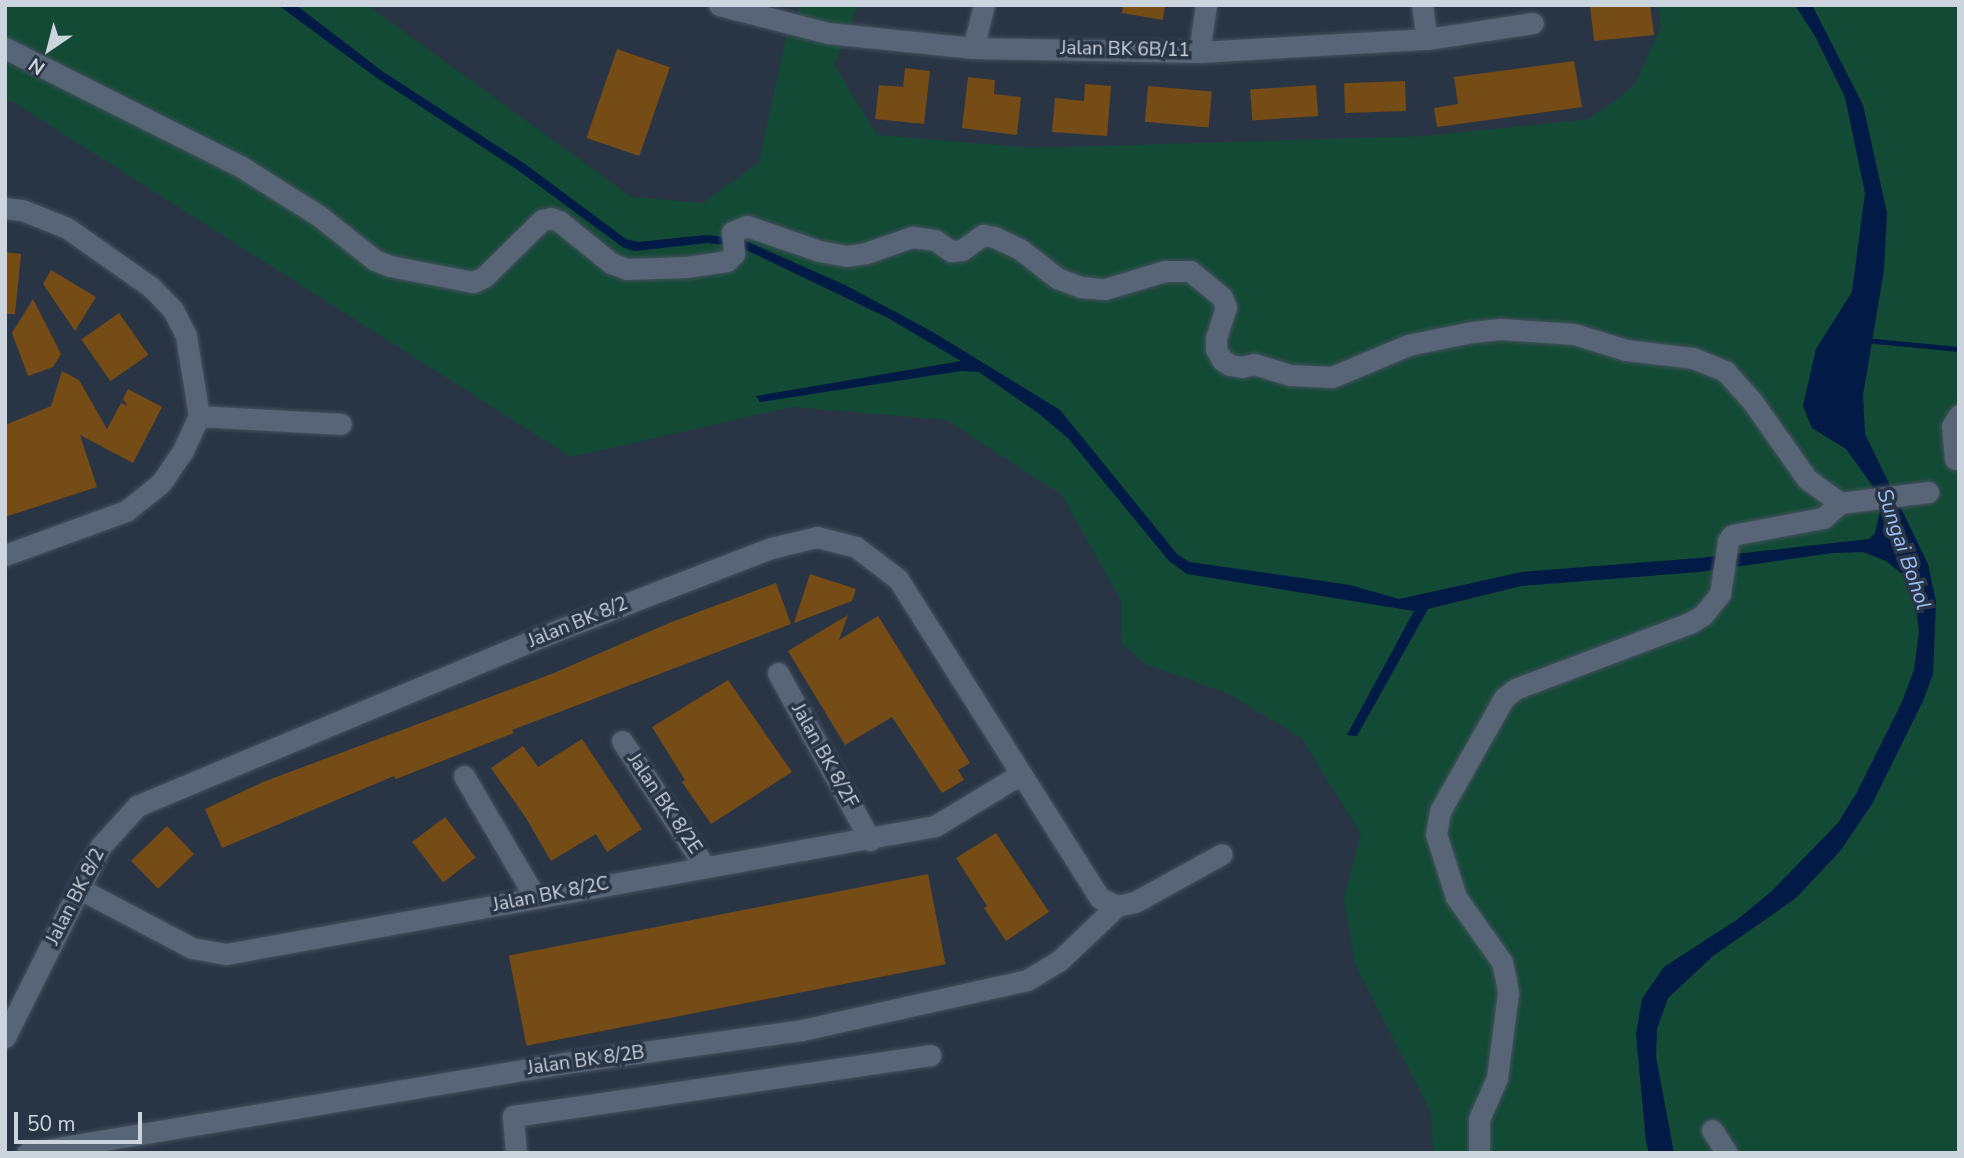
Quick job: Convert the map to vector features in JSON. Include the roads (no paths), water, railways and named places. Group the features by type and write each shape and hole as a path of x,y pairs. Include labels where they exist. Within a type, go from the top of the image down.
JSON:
{"street":[{"name":"Jalan BK 6B/11","path":"719,5 828,33 973,48 1199,52 1427,39 1534,23"},
{"path":"973,48 984,5"},
{"path":"1199,52 1206,5"},
{"path":"1422,5 1427,39"},
{"path":"5,48 240,166 319,216 375,260 390,266 473,282 484,277 542,220 551,218 559,220 611,263 627,269 727,261 734,254 732,232 747,226 819,251 847,256 866,253 912,237 935,240 951,251 962,250 983,236 994,237 1020,249 1057,278 1091,288 1121,286 1165,271 1191,271 1222,296 1226,307 1216,349 1222,360 1230,365 1242,367 1254,364 1290,375 1332,377 1408,345 1501,329 1574,334 1626,350 1693,358 1725,372 1752,401 1807,479 1846,502"},
{"path":"5,208 22,210 67,228 151,287 173,310 186,336 199,416 182,452 161,483 126,511 5,555"},
{"path":"1955,459 1952,426 1953,420 1959,415"},
{"path":"199,416 341,424"},
{"path":"1479,1153 1479,1119 1497,1078 1508,993 1502,962 1456,897 1436,834 1440,811 1504,698 1515,689 1690,623 1714,605 1724,576 1728,541 1732,535 1823,518 1846,502 1928,492"},
{"name":"Jalan BK 8/2","path":"5,1037 100,847 137,806 543,636 771,548 817,537 856,547 898,579 1100,898 1117,906"},
{"name":"Jalan BK 8/2F","path":"778,673 870,840"},
{"name":"Jalan BK 8/2E","path":"622,741 705,867"},
{"name":"Jalan BK 8/2C","path":"80,889 192,948 226,954 461,914 535,897 870,840 935,826 1021,774"},
{"path":"464,776 535,897"},
{"path":"1117,906 1135,902 1222,854"},
{"name":"Jalan BK 8/2B","path":"27,1153 565,1063 802,1030 1027,980 1059,961 1117,906"},
{"path":"516,1153 513,1116 931,1055"},
{"path":"1712,1129 1727,1153"}],"water":[{"name":"Sungai Bohol","path":"278,5 296,5 382,71 525,164 626,239 638,242 706,235 739,238 845,285 931,331 1060,410 1177,554 1189,562 1350,585 1399,599 1522,572 1699,558 1869,539 1875,533 1880,511 1872,485 1846,449 1812,428 1803,406 1816,349 1852,292 1865,193 1845,97 1815,36 1795,5 1812,5 1863,105 1887,213 1884,270 1863,395 1865,434 1928,564 1936,602 1933,674 1923,701 1872,804 1840,851 1796,898 1713,956 1668,998 1657,1029 1656,1057 1674,1153 1649,1153 1646,1142 1636,1034 1642,999 1664,967 1738,919 1772,891 1838,823 1857,792 1902,702 1914,670 1919,631 1916,606 1906,577 1886,561 1863,552 1832,553 1699,572 1521,586 1428,609 1357,736 1347,735 1414,611 1187,574 1169,561 1068,438 1038,413 979,372 961,371 760,402 756,396 961,361 888,318 738,246 707,243 635,251 624,248 519,171 377,78"}],"waterway":[{"path":"1864,340 1959,349"}]}
